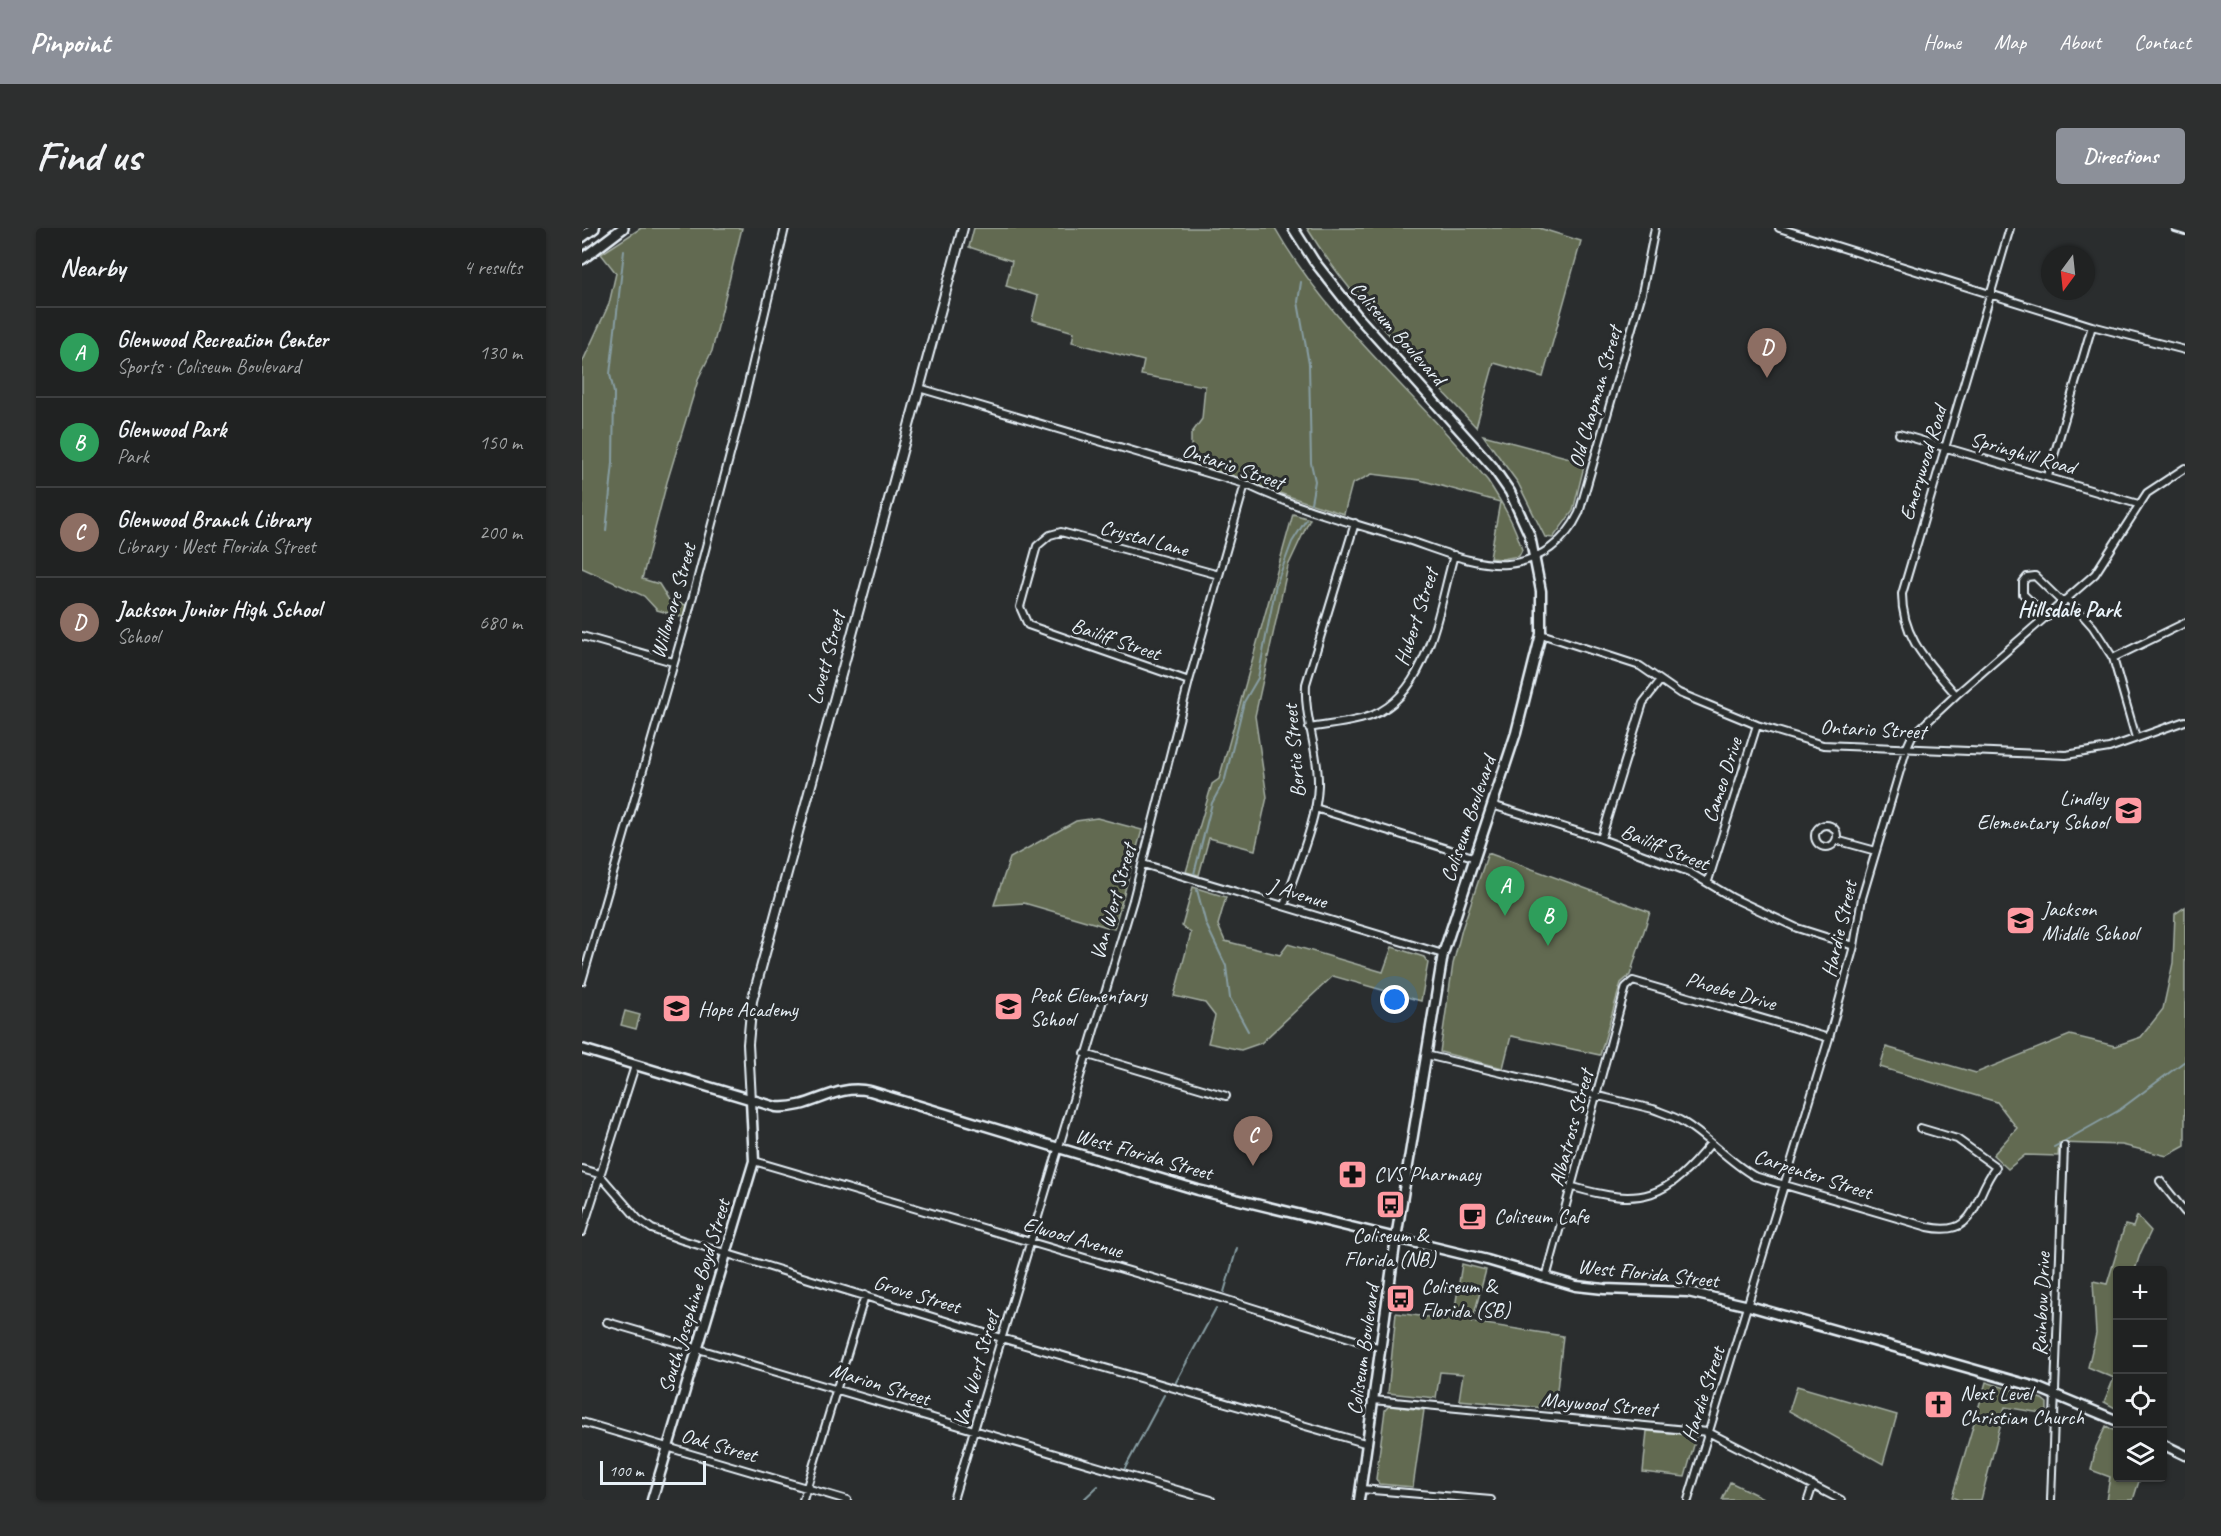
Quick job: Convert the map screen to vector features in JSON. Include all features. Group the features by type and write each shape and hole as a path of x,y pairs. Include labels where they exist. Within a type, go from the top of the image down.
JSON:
{"main road":[{"path":"582,237 594,228"},
{"path":"582,259 624,228"},
{"name":"Coliseum Boulevard","path":"1293,228 1314,261 1359,318 1492,466 1523,518 1536,556 1541,591 1541,634 1516,733 1473,857 1443,954 1396,1238 1359,1500"},
{"name":"West Florida Street","path":"582,1049 776,1107 798,1107 833,1092 855,1089 1198,1190 1396,1238 1546,1278 1604,1289 1688,1292 1749,1306 2054,1393 2113,1419"},
{"name":"South Josephine Boyd Street","path":"652,1500 754,1161 751,1101"},
{"path":"2167,1446 2185,1455"}],"street":[{"name":"Willomore Street","path":"582,981 608,898 689,611 737,429 785,228"},
{"name":"Lovett Street","path":"751,1101 748,1044 752,1001 963,228"},
{"name":"Old Chapman Street","path":"1536,556 1562,540 1579,513 1642,293 1655,228"},
{"path":"1779,228 2092,326 2185,350"},
{"name":"Emerywood Road","path":"1956,695 1919,651 1902,614 1902,594 2010,228"},
{"path":"2175,228 2185,231"},
{"path":"2048,476 2092,326"},
{"name":"Ontario Street","path":"919,388 1245,484 1289,503 1454,555 1496,564 1521,562 1536,556"},
{"name":"Springhill Road","path":"1899,434 2138,504"},
{"name":"Hardie Street","path":"1688,1500 1829,1038 1854,946 1862,898 1912,736 2095,574 2147,493 2185,468"},
{"name":"Van Wert Street","path":"953,1500 1143,864 1189,681 1245,484"},
{"name":"Bertie Street","path":"1284,906 1315,808 1318,785 1305,703 1306,684 1355,523"},
{"name":"Crystal Lane","path":"1033,628 1024,619 1020,607 1037,546 1050,535 1061,532 1219,575"},
{"name":"Hubert Street","path":"1310,728 1372,715 1388,707 1415,678 1425,656 1454,555"},
{"path":"2047,617 2023,594 2023,582 2027,578 2035,576 2046,584 2093,627 2113,658 2136,738"},
{"path":"2113,658 2185,623"},
{"name":"Bailiff Street","path":"1033,628 1189,681"},
{"name":"Ontario Street","path":"1541,634 1640,666 1679,693 1757,724 1822,745 2066,755 2104,749 2185,721"},
{"path":"582,636 673,662"},
{"path":"1601,839 1643,703 1660,681"},
{"name":"Cameo Drive","path":"1708,881 1757,724"},
{"name":"Bailiff Street","path":"1492,805 1601,839 1708,881 1733,898 1797,928 1854,946"},
{"path":"1315,808 1473,857"},
{"path":"1836,840 1876,851"},
{"name":"J Avenue","path":"1143,864 1443,954"},
{"name":"Phoebe Drive","path":"1626,987 1633,981 1829,1038"},
{"name":"Albatross Street","path":"1546,1278 1573,1187 1626,987"},
{"path":"1085,1054 1226,1095"},
{"name":"Carpenter Street","path":"1426,1055 1653,1109 1682,1121 1712,1143 1733,1164 1754,1176 1943,1230 1956,1229 1967,1222 1985,1180 1996,1167 1957,1139 1920,1128"},
{"path":"582,1232 635,1066"},
{"path":"1573,1187 1608,1197 1643,1196 1668,1187 1690,1169 1712,1143"},
{"name":"Rainbow Drive","path":"2051,1500 2064,1146"},
{"name":"Elwood Avenue","path":"754,1161 1381,1348"},
{"path":"582,1169 599,1174"},
{"name":"Grove Street","path":"599,1174 638,1219 652,1229 726,1254 1001,1338 1368,1444"},
{"path":"2160,1181 2185,1212"},
{"path":"803,1500 865,1295"},
{"name":"Marion Street","path":"608,1322 838,1388 1211,1500"},
{"name":"Maywood Street","path":"1374,1400 1708,1432 1842,1500"},
{"name":"Oak Street","path":"582,1422 847,1500"},
{"path":"1808,1500 1813,1485"},
{"path":"1361,1489 1491,1500"}],"green space":[{"path":"641,228 742,228 712,351 699,377 667,482 642,579 659,584 669,600 686,605 683,617 657,610 644,596 582,568 582,363 609,304 616,273 601,254"},
{"path":"974,228 1275,228 1297,263 1348,328 1488,481 1503,506 1516,531 1522,550 1519,556 1502,559 1490,558 1500,502 1420,480 1372,474 1352,484 1344,514 1191,463 1191,434 1202,419 1205,386 1141,375 1144,361 1072,342 1074,332 1032,320 1038,296 1006,286 1012,261 969,247"},
{"path":"1307,228 1539,228 1581,241 1543,377 1494,363 1476,427 1365,307 1325,256"},
{"path":"1483,435 1585,462 1573,511 1553,538 1545,537 1518,483"},
{"path":"1293,514 1310,519 1288,566 1255,716 1267,797 1255,850 1209,838 1199,875 1186,872 1212,784 1219,779"},
{"path":"1097,818 1142,830 1114,929 1024,903 994,905 1010,858 1076,821"},
{"path":"1488,853 1650,912 1630,975 1621,983 1600,1055 1511,1036 1503,1068 1440,1052 1453,964 1462,929"},
{"path":"1193,887 1226,897 1218,925 1225,941 1280,955 1288,944 1383,972 1392,947 1424,957 1428,963 1421,1001 1333,976 1261,1043 1241,1050 1208,1043 1215,1016 1205,1003 1174,996 1191,933 1182,926"},
{"path":"2185,907 2185,1146 2167,1156 2122,1145 2059,1143 2058,1156 2025,1155 2008,1169 1993,1155 2017,1128 1997,1102 1880,1067 1886,1047 1976,1073 2070,1035 2115,1046 2141,1037 2163,1009 2173,963 2175,914"},
{"path":"625,1011 640,1015 636,1029 621,1025"},
{"path":"2137,1216 2151,1231 2136,1266 2113,1266 2113,1378 2088,1367 2096,1334 2093,1281 2107,1284 2125,1225 2133,1227"},
{"path":"1462,1264 1486,1270 1472,1322 1563,1336 1555,1409 1459,1400 1463,1374 1440,1372 1436,1398 1388,1393 1396,1313 1453,1320"},
{"path":"2113,1380 2113,1407 2104,1402"},
{"path":"1986,1382 2042,1399 2047,1403 2047,1414 2005,1407 1981,1500 1959,1500 1952,1497"},
{"path":"1797,1386 1897,1415 1883,1464 1789,1411"},
{"path":"1389,1406 1424,1410 1413,1487 1379,1484 1376,1479 1385,1410"},
{"path":"2106,1426 2113,1430 2113,1482 2139,1482 2133,1500 2106,1500 2110,1477 2091,1470 2096,1447"},
{"path":"1647,1431 1692,1435 1696,1438 1685,1477 1643,1472"},
{"path":"1730,1482 1767,1500 1722,1500"}],"waterway":[{"path":"606,531 613,463 614,393 610,374 624,251"},
{"path":"1301,282 1298,302 1309,364 1311,463 1315,481 1311,503"},
{"path":"1194,874 1212,803 1225,779 1244,702 1258,678 1276,585 1292,542 1306,520"},
{"path":"1197,890 1206,924 1226,966 1230,998 1248,1031"},
{"path":"2054,1147 2118,1111 2185,1061"},
{"path":"1224,1292 1237,1248"},
{"path":"1176,1382 1216,1308"},
{"path":"1124,1470 1164,1395"},
{"path":"1083,1500 1098,1486"}],"place":[{"name":"Jackson Junior High School","path":"1767,378"},
{"name":"Lindley Elementary School","path":"2129,810"},
{"name":"Glenwood Recreation Center","path":"1505,916"},
{"name":"Jackson Middle School","path":"2021,921"},
{"name":"Glenwood Park","path":"1548,946"},
{"name":"Peck Elementary School","path":"1009,1007"},
{"name":"Hope Academy","path":"677,1009"},
{"name":"Glenwood Branch Library","path":"1253,1166"},
{"name":"CVS Pharmacy","path":"1353,1174"},
{"name":"Coliseum & Florida (NB)","path":"1390,1204"},
{"name":"Coliseum Cafe","path":"1473,1216"},
{"name":"Coliseum & Florida (SB)","path":"1400,1298"},
{"name":"Next Level Christian Church","path":"1939,1405"}],"district":[{"name":"Hillsdale Park","path":"2069,610"}]}
